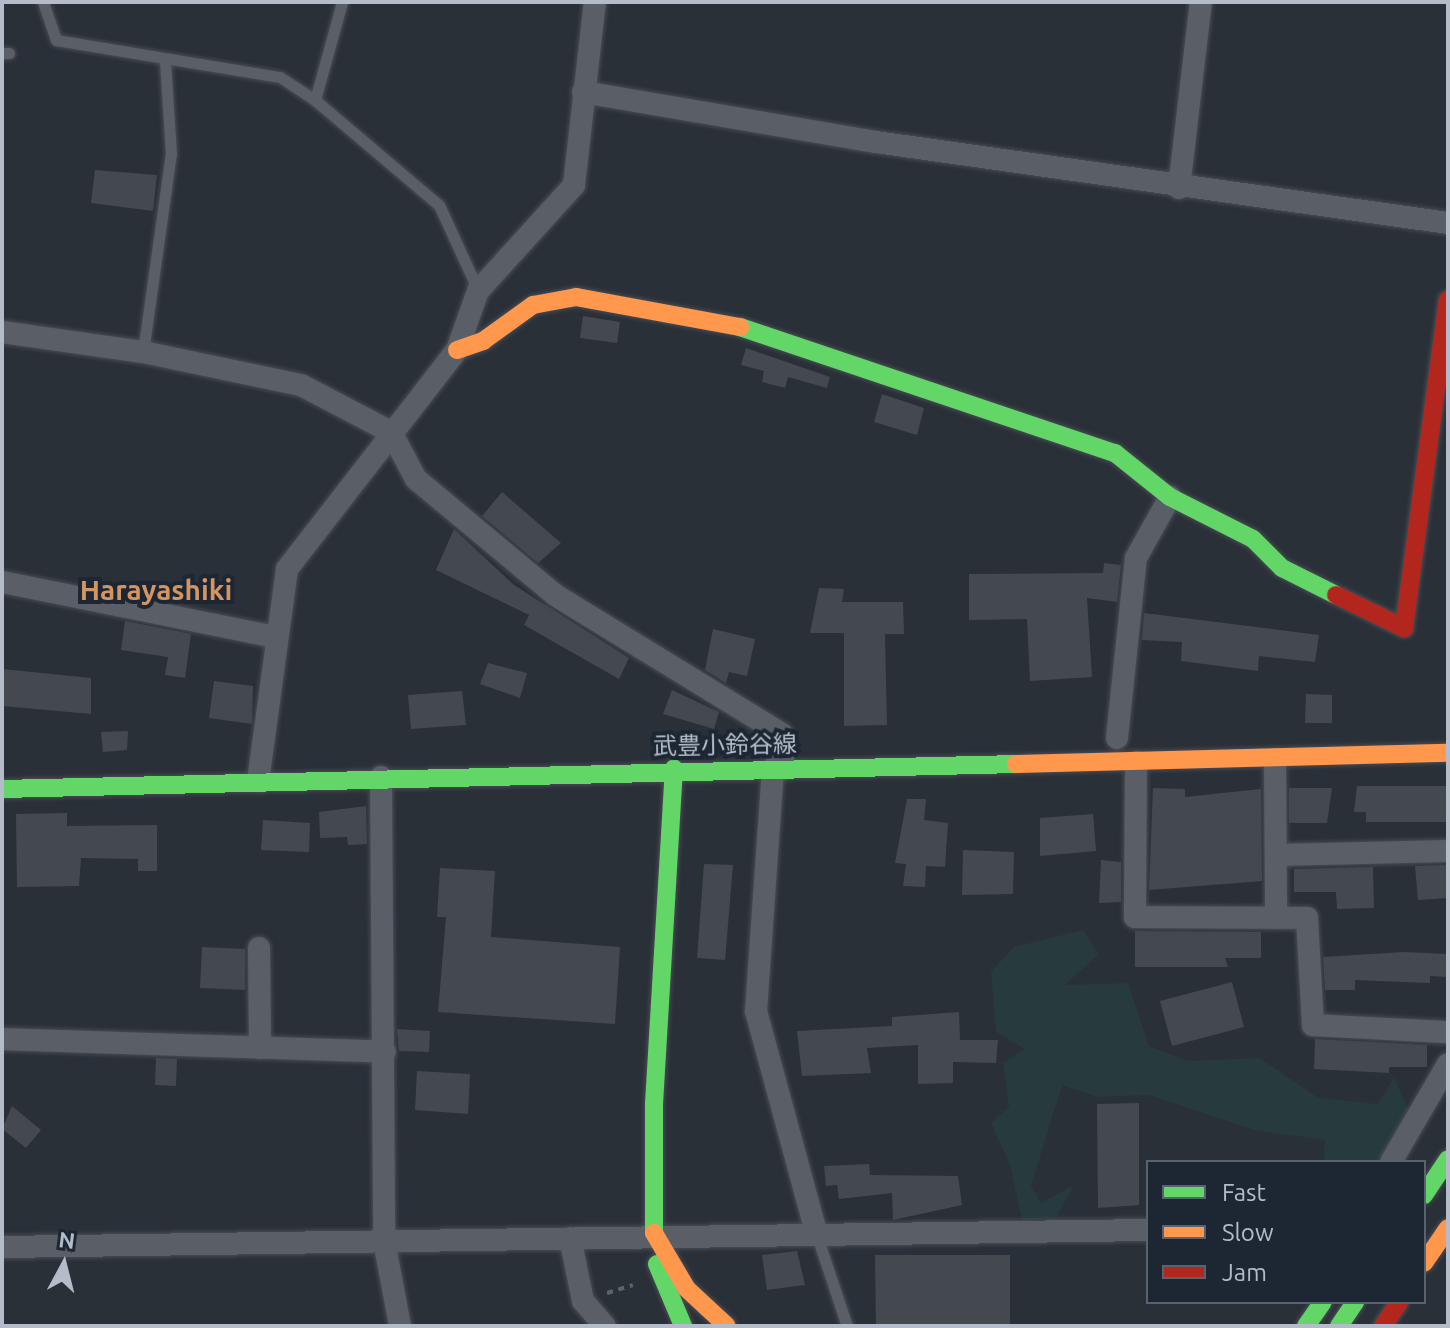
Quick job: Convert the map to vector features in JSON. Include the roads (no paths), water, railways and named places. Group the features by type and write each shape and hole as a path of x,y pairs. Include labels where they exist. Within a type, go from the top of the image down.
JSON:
{"main road":[{"path":"457,350 483,341 533,305 576,297 701,316 1115,453 1170,497 1253,539 1282,568 1404,628 1448,300"},
{"name":"武豊小鈴谷線","path":"2,789 674,769 1136,762 1448,753"},
{"path":"674,769 654,1104 654,1233 658,1277 683,1326"},
{"path":"1425,1160 1440,1139"},
{"path":"1426,1192 1448,1159"},
{"path":"1426,1260 1448,1228"},
{"path":"654,1233 687,1289 727,1326"},
{"path":"1306,1326 1322,1304"},
{"path":"1339,1326 1354,1304"},
{"path":"1383,1326 1398,1304"}],"street":[{"path":"258,781 287,569 457,350 478,291 574,185 595,2"},
{"path":"1179,188 1201,2"},
{"path":"583,92 1179,188 1448,223"},
{"path":"2,332 143,352 301,385 391,432 416,479 555,595 782,734 756,1011 816,1232"},
{"path":"1117,738 1136,558 1170,497"},
{"path":"2,582 276,637"},
{"path":"1275,759 1276,918"},
{"path":"1136,762 1135,917 1307,918 1313,1025 1448,1032"},
{"path":"381,777 384,1241 400,1326"},
{"path":"1277,855 1448,851"},
{"path":"259,948 260,1048"},
{"path":"2,1039 385,1052"},
{"path":"1392,1160 1448,1064"},
{"path":"2,1247 570,1238 654,1233 1146,1230"},
{"path":"570,1238 583,1301 605,1326"}],"lane":[{"path":"43,2 56,40 165,61 280,77 315,100 439,205 478,291"},
{"path":"315,100 342,2"},
{"path":"143,352 171,154 165,61"},
{"path":"816,1232 847,1326"}],"district":[{"name":"Harayashiki","path":"156,590"}]}
